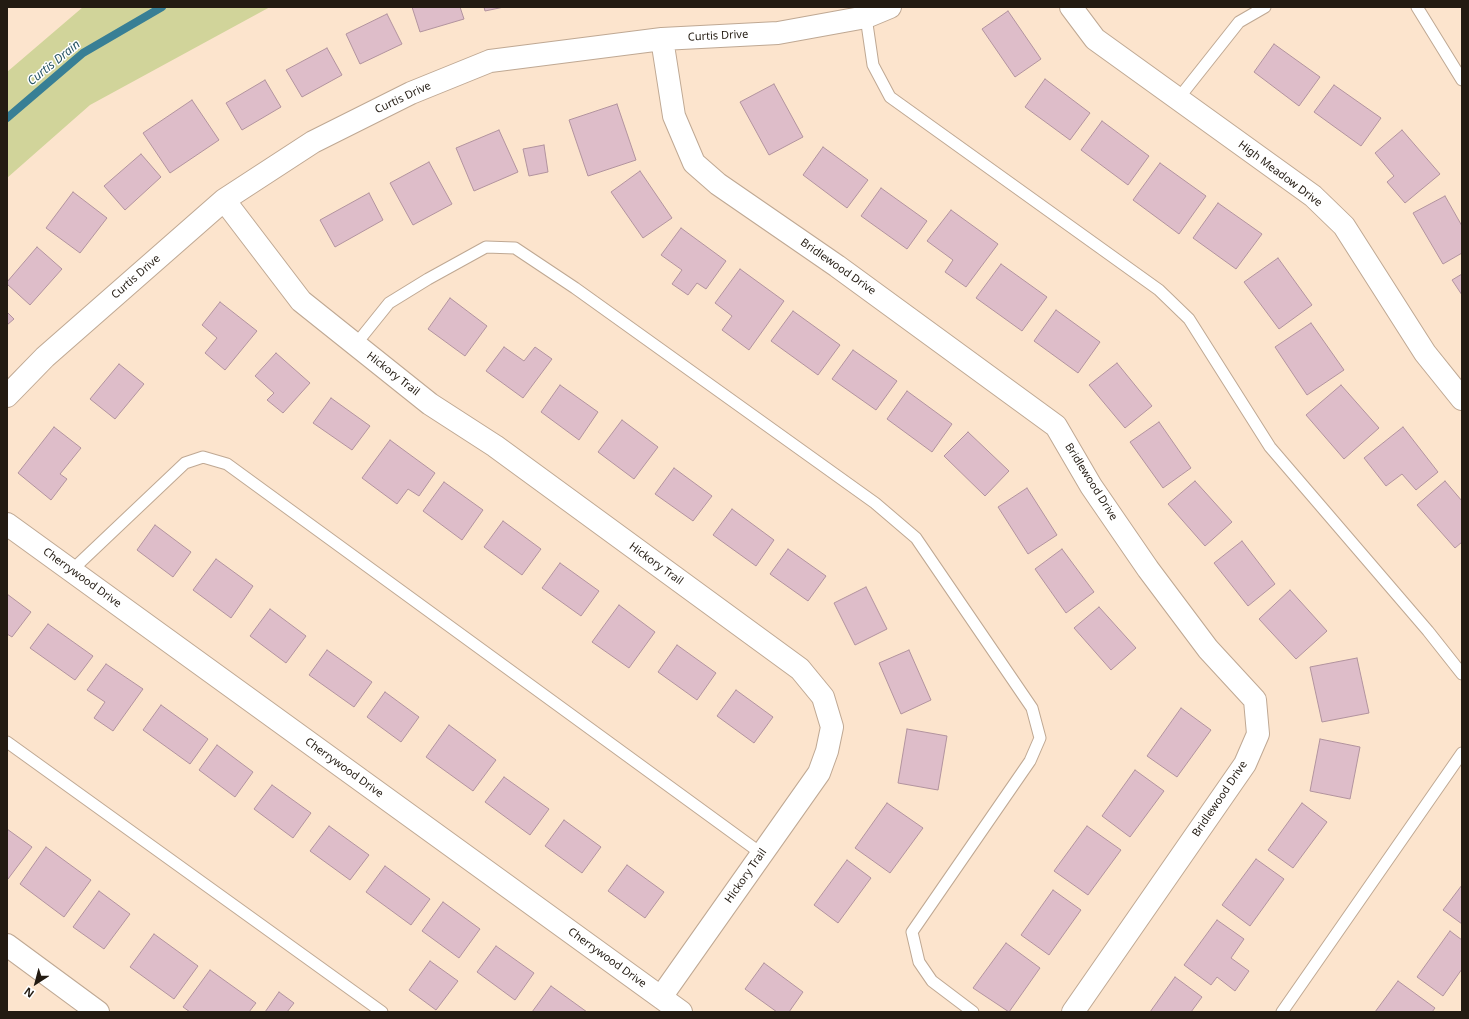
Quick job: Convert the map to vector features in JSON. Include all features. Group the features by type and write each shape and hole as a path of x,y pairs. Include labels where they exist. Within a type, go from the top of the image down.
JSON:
{"street":[{"name":"Curtis Drive","path":"7,396 45,357 224,200 313,142 411,93 490,62 662,39 778,33 866,16 890,7"},
{"name":"High Meadow Drive","path":"1071,7 1095,39 1313,196 1344,226 1425,353 1462,399"},
{"name":"Bridlewood Drive","path":"662,39 674,116 694,163 718,184 837,266 1056,426 1091,486 1148,568 1208,649 1255,700 1258,734 1245,764 1073,1012"},
{"name":"Hickory Trail","path":"224,200 301,301 430,404 495,446 800,668 823,697 832,728 827,751 819,773 661,997"},
{"name":"Cherrywood Drive","path":"7,524 682,1012"},
{"path":"7,945 98,1012"}],"lane":[{"path":"1178,99 1239,22 1265,7"},
{"path":"1417,7 1462,80"},
{"path":"866,16 873,65 890,97 1159,290 1189,319 1270,447 1428,631 1462,674"},
{"path":"356,344 389,303 428,279 486,247 515,248 575,288 875,503 916,538 1032,708 1040,738 1030,762 912,932 919,962 932,981 973,1012"},
{"path":"71,571 185,463 203,457 227,464 762,854"},
{"path":"7,742 382,1012"},
{"path":"1282,1012 1462,753"}],"green space":[{"path":"83,7 270,7 90,105 7,178 7,72"}],"building":[{"path":"412,7 460,7 464,19 420,32"},
{"path":"484,7 504,7 485,11"},
{"path":"1008,11 1041,59 1015,77 982,29"},
{"path":"387,14 402,44 360,64 346,34"},
{"path":"1274,44 1320,77 1299,106 1254,72"},
{"path":"327,48 342,75 302,97 286,70"},
{"path":"1045,79 1090,113 1070,140 1025,107"},
{"path":"265,80 281,107 242,130 226,103"},
{"path":"774,84 803,137 769,155 740,102"},
{"path":"1334,85 1381,118 1361,146 1314,112"},
{"path":"192,100 219,140 170,173 143,133"},
{"path":"617,104 636,160 588,176 569,120"},
{"path":"1102,121 1149,156 1128,185 1081,150"},
{"path":"499,130 518,172 474,191 456,148"},
{"path":"1402,130 1440,174 1405,203 1387,182 1394,176 1375,153"},
{"path":"544,145 548,172 529,176 523,149"},
{"path":"823,147 868,180 847,208 803,175"},
{"path":"141,154 161,177 125,210 104,186"},
{"path":"429,162 452,204 413,225 390,183"},
{"path":"1160,163 1206,196 1179,234 1133,200"},
{"path":"640,171 672,218 643,238 611,192"},
{"path":"881,188 927,221 907,249 861,216"},
{"path":"73,192 107,218 80,253 46,228"},
{"path":"369,193 383,220 335,247 320,220"},
{"path":"1445,196 1462,226 1462,253 1443,264 1413,213"},
{"path":"1218,203 1262,234 1236,269 1193,238"},
{"path":"951,210 998,244 966,287 945,272 953,260 927,241"},
{"path":"681,228 726,261 706,289 697,283 688,295 672,284 682,270 661,255"},
{"path":"37,247 62,269 30,305 7,284 7,282"},
{"path":"1278,258 1312,305 1279,329 1244,282"},
{"path":"1001,264 1047,297 1022,331 976,298"},
{"path":"740,269 784,301 749,350 722,330 732,316 715,303"},
{"path":"1462,274 1462,295 1452,280"},
{"path":"450,298 487,326 465,356 428,329"},
{"path":"220,302 257,331 225,370 205,353 217,338 202,325"},
{"path":"1056,310 1100,342 1078,373 1034,341"},
{"path":"793,311 840,345 818,375 771,341"},
{"path":"7,312 14,319 7,325"},
{"path":"1311,323 1344,370 1307,395 1275,347"},
{"path":"504,347 524,361 535,347 552,359 523,398 486,371"},
{"path":"853,350 897,381 876,410 832,379"},
{"path":"276,353 310,383 283,413 267,400 274,393 255,376"},
{"path":"1117,363 1152,406 1125,428 1089,385"},
{"path":"119,364 144,384 115,419 90,399"},
{"path":"560,385 598,412 579,440 541,412"},
{"path":"1341,385 1379,428 1344,459 1306,415"},
{"path":"907,391 952,424 932,452 887,419"},
{"path":"331,398 370,426 352,450 313,423"},
{"path":"622,420 658,447 634,479 598,452"},
{"path":"1159,422 1191,468 1163,488 1130,442"},
{"path":"54,427 81,448 60,474 67,479 51,500 18,473"},
{"path":"1403,427 1438,472 1416,490 1402,474 1386,486 1364,458"},
{"path":"968,432 1009,471 985,496 944,456"},
{"path":"390,440 435,473 419,496 408,489 397,504 362,478"},
{"path":"674,468 712,496 693,521 655,494"},
{"path":"1195,481 1232,522 1205,546 1168,504"},
{"path":"1445,481 1462,501 1462,542 1455,548 1417,505"},
{"path":"444,482 483,510 462,540 423,511"},
{"path":"1027,488 1057,535 1028,554 998,507"},
{"path":"732,509 774,540 756,566 713,535"},
{"path":"503,521 541,549 522,575 484,547"},
{"path":"155,525 191,552 173,577 137,550"},
{"path":"1242,541 1275,584 1248,606 1214,563"},
{"path":"788,549 826,576 808,601 770,574"},
{"path":"1062,549 1094,592 1066,613 1035,569"},
{"path":"216,559 253,586 231,618 193,590"},
{"path":"560,563 599,591 581,616 542,588"},
{"path":"866,587 887,629 855,645 834,603"},
{"path":"1290,590 1327,631 1296,659 1259,619"},
{"path":"7,594 31,612 12,637 7,634"},
{"path":"619,605 655,632 629,668 592,642"},
{"path":"1099,607 1136,648 1111,670 1074,628"},
{"path":"270,609 306,636 286,663 250,636"},
{"path":"48,624 93,656 75,680 30,648"},
{"path":"677,645 716,673 697,700 658,672"},
{"path":"327,650 372,682 354,707 309,675"},
{"path":"909,650 931,700 901,714 879,663"},
{"path":"1357,658 1369,713 1322,722 1310,667"},
{"path":"106,664 143,689 113,731 94,718 105,702 87,690"},
{"path":"736,690 773,717 754,743 717,716"},
{"path":"385,692 419,717 401,742 367,717"},
{"path":"161,705 208,739 190,764 143,730"},
{"path":"1181,708 1211,730 1177,777 1147,756"},
{"path":"449,725 496,760 473,791 426,757"},
{"path":"907,729 947,736 938,790 898,783"},
{"path":"1320,739 1360,747 1350,799 1310,791"},
{"path":"217,745 253,772 235,797 199,770"},
{"path":"1135,770 1164,791 1130,837 1102,816"},
{"path":"504,777 549,809 530,835 485,802"},
{"path":"272,785 311,813 293,838 254,809"},
{"path":"887,803 923,828 890,873 855,848"},
{"path":"1302,803 1327,822 1293,868 1268,850"},
{"path":"564,820 601,847 582,873 545,846"},
{"path":"329,826 369,855 350,880 310,851"},
{"path":"1087,826 1121,850 1088,895 1054,871"},
{"path":"7,829 32,847 8,879 7,879"},
{"path":"46,847 91,880 64,917 20,884"},
{"path":"1256,859 1284,879 1250,926 1222,905"},
{"path":"847,860 871,878 838,923 814,905"},
{"path":"627,865 664,892 645,918 608,891"},
{"path":"385,866 430,899 411,925 366,892"},
{"path":"1462,885 1462,924 1443,910"},
{"path":"1053,890 1081,910 1049,955 1021,935"},
{"path":"99,891 130,914 104,949 73,927"},
{"path":"443,902 480,929 459,958 422,931"},
{"path":"1217,920 1244,939 1231,958 1249,971 1235,991 1217,977 1211,985 1184,965"},
{"path":"1450,931 1462,940 1462,969 1443,996 1417,977"},
{"path":"154,934 198,966 174,999 130,967"},
{"path":"1006,943 1040,968 1009,1012 973,988"},
{"path":"496,946 534,973 515,1000 477,972"},
{"path":"430,961 458,981 436,1010 409,990"},
{"path":"764,963 803,992 789,1012 777,1012 745,989"},
{"path":"210,970 256,1003 249,1012 190,1012 183,1007"},
{"path":"1175,977 1202,997 1191,1012 1150,1012"},
{"path":"1398,981 1435,1008 1432,1012 1375,1012"},
{"path":"551,986 587,1012 532,1012"},
{"path":"279,992 294,1003 287,1012 265,1012"}],"waterway":[{"name":"Curtis Drain","path":"7,118 83,53 162,7"}]}
